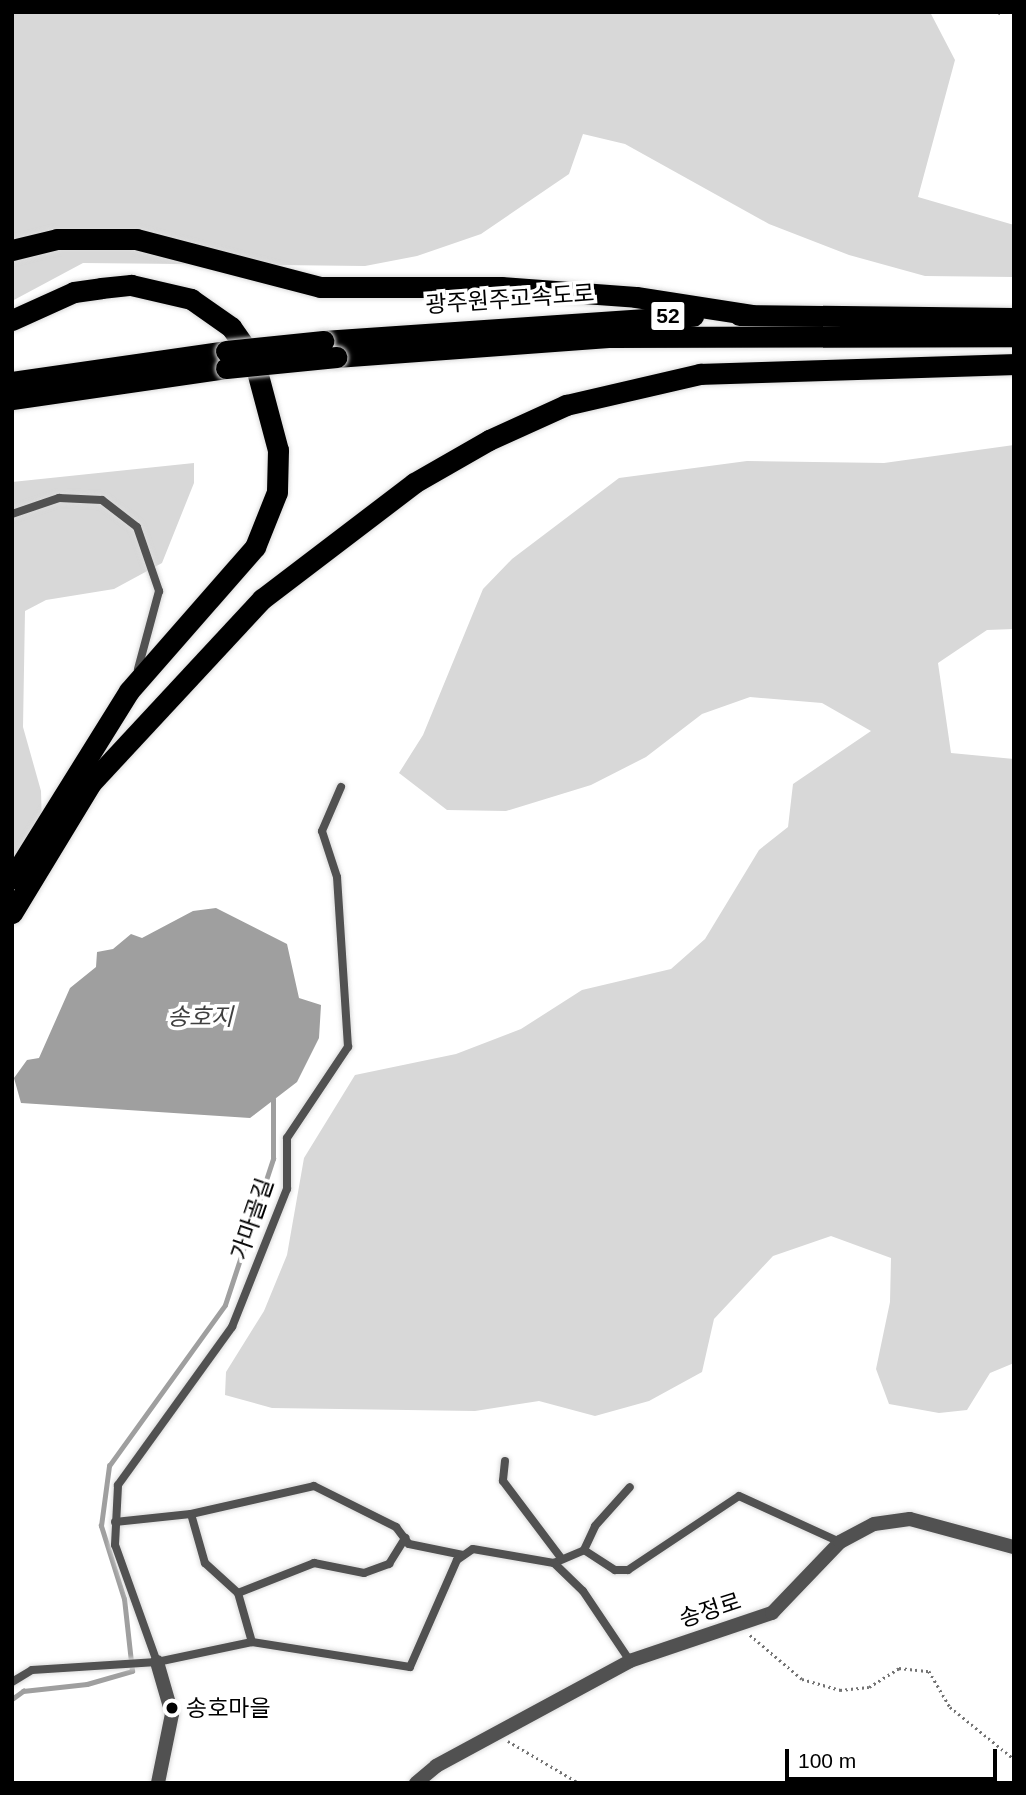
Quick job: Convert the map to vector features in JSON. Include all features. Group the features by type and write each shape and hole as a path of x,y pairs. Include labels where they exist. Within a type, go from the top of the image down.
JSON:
{"highway":[{"path":"12,250 57,239 136,239 320,287 514,288 752,315"},
{"path":"12,320 74,292 131,285 181,295 216,314 239,337 269,400 277,492 255,547 129,691 12,879"},
{"name":"광주원주고속도로","path":"12,382 329,349 542,322 752,315 1014,318"},
{"name":"광주원주고속도로","path":"329,349 608,337 1014,336"},
{"name":"광주원주고속도로","path":"12,399 226,359"},
{"path":"12,914 91,783 262,599 414,483 489,440 566,405 699,374 1014,364"}],"street":[{"name":"송정로","path":"416,1783 503,1730 630,1661 746,1625 772,1613 840,1542 874,1524 910,1519 1014,1547"},
{"path":"150,1661 172,1714 158,1783"}],"lane":[{"path":"12,514 59,498 102,500 137,527 159,591 154,630 129,691"},
{"name":"가마골길","path":"150,1661 115,1545 118,1485 132,1461 232,1327 287,1189 287,1138 348,1047 337,877 322,831 341,787"},
{"path":"505,1461 503,1481 630,1661"},
{"path":"115,1522 191,1514 314,1486 396,1527 405,1538 463,1555"},
{"path":"12,1682 32,1670 124,1660 150,1661 251,1642 410,1667 434,1603 463,1555 473,1549 558,1560 584,1550 595,1526 630,1486"},
{"path":"584,1550 615,1570 628,1570 739,1496 840,1542"},
{"path":"191,1514 205,1563 238,1593 251,1642"},
{"path":"238,1593 314,1563 364,1573 389,1564 405,1538"}],"path":[{"path":"746,1625 753,1642 802,1679 841,1690 869,1687 899,1668 929,1671 950,1707 1014,1759"},
{"path":"503,1730 512,1749 579,1783"}],"shaded area":[{"path":"12,12 930,12 955,60 918,197 1014,225 1014,277 925,276 849,255 769,224 625,144 583,134 569,174 481,234 417,256 365,266 83,263 12,301"},
{"path":"1014,445 1014,629 987,630 938,663 951,753 1014,759 1014,1363 990,1373 967,1410 939,1413 889,1404 876,1369 890,1302 891,1258 831,1236 773,1256 714,1319 702,1372 649,1401 595,1416 539,1401 475,1411 272,1408 225,1395 226,1372 264,1311 287,1255 304,1158 355,1075 456,1054 521,1029 582,990 671,969 705,939 759,850 788,827 793,784 871,731 822,703 750,697 702,714 646,757 591,785 506,811 447,810 399,773 423,735 483,589 512,559 619,478 747,461 884,463"},
{"path":"194,463 194,483 162,563 114,589 46,600 25,611 23,727 41,791 43,862 12,912 12,482"}],"water":[{"name":"송호지","path":"216,908 287,944 299,998 321,1005 319,1038 297,1082 250,1118 21,1103 14,1078 27,1060 39,1058 70,988 96,967 97,952 113,949 131,934 142,938 193,911"}],"waterway":[{"path":"12,1699 23,1691 87,1684 132,1671 124,1599 101,1526 109,1466 225,1305 273,1159 273,1099"}],"place":[{"name":"송호마을","path":"172,1708"}]}
